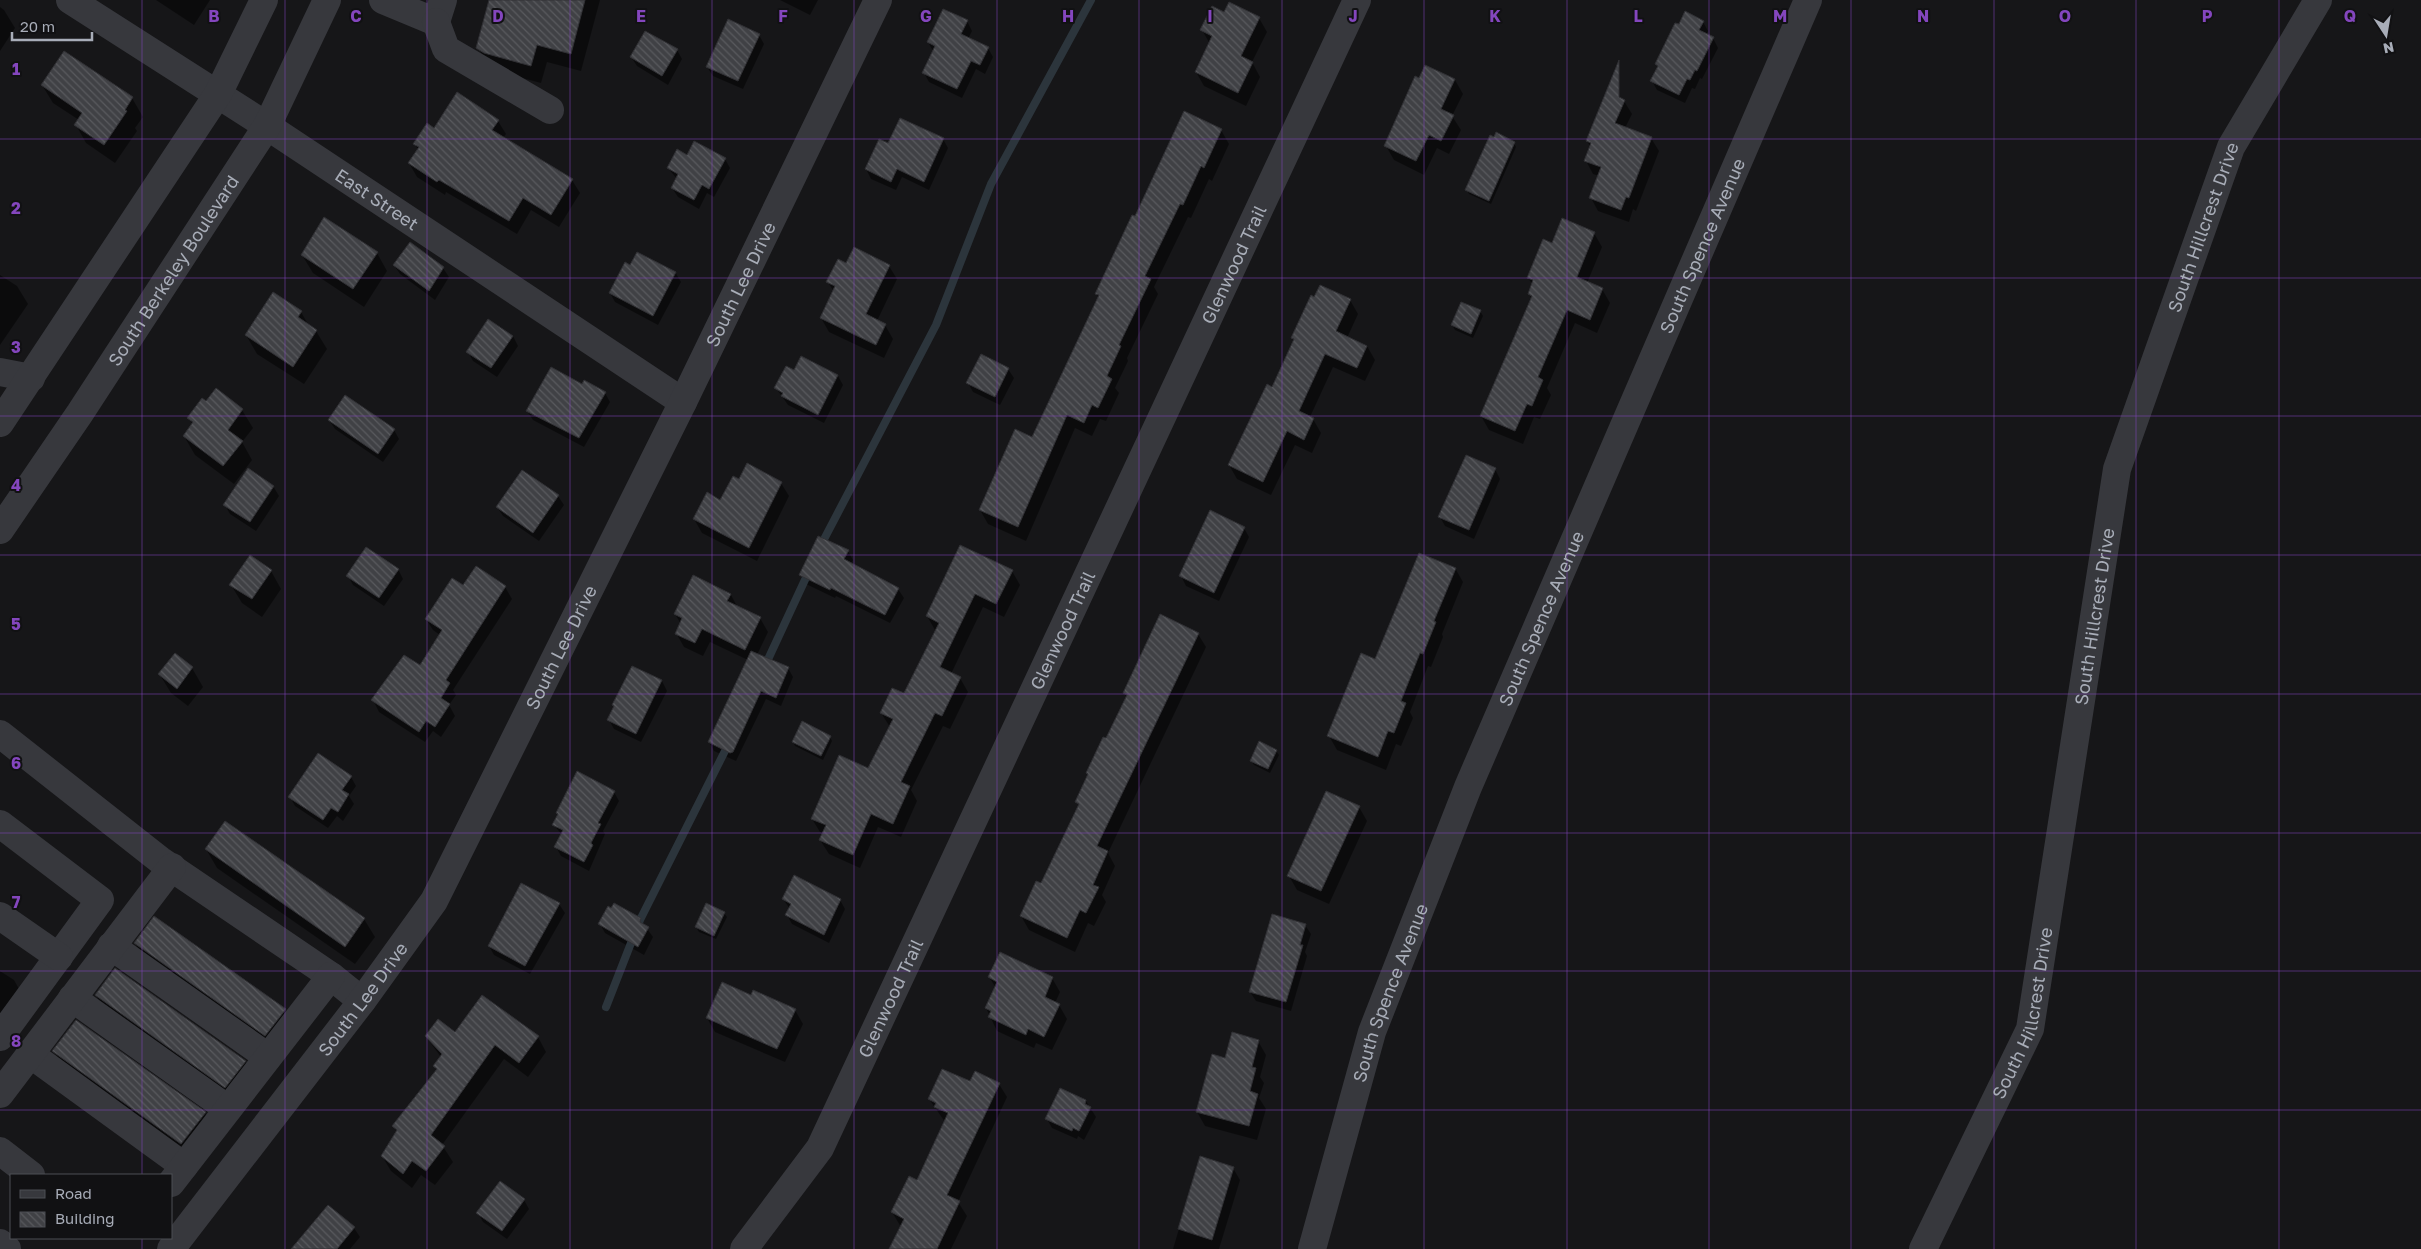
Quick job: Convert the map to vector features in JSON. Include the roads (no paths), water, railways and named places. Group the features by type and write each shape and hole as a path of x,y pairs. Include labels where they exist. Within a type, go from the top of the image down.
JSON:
{"street":[{"name":"East Street","path":"70,0 267,126 683,402"},
{"path":"0,423 218,94 264,0"},
{"name":"South Berkeley Boulevard","path":"0,530 80,413 267,126 327,0"},
{"path":"383,0 440,11 446,49 550,110"},
{"name":"South Lee Drive","path":"171,1249 362,1001 434,900 683,402 878,0"},
{"name":"Glenwood Trail","path":"744,1249 820,1148 1357,0"},
{"name":"South Spence Avenue","path":"1312,1249 1372,1032 1464,796 1808,0"},
{"name":"South Hillcrest Drive","path":"1923,1249 2030,1029 2117,470 2231,147 2318,0"},
{"path":"0,372 30,378"},
{"path":"0,734 172,867 331,976 362,1001"},
{"path":"0,824 100,900 0,1037"},
{"path":"0,1094 172,867"},
{"path":"0,916 59,957"},
{"path":"111,946 268,1058"},
{"path":"30,1054 178,1175 331,976"},
{"path":"72,998 228,1110"},
{"path":"0,1151 30,1174"},
{"path":"0,1243 7,1249"}],"waterway":[{"path":"820,547 936,325 991,184 1091,0"},
{"path":"764,668 810,569"},
{"path":"606,1007 640,920 730,741"}]}
